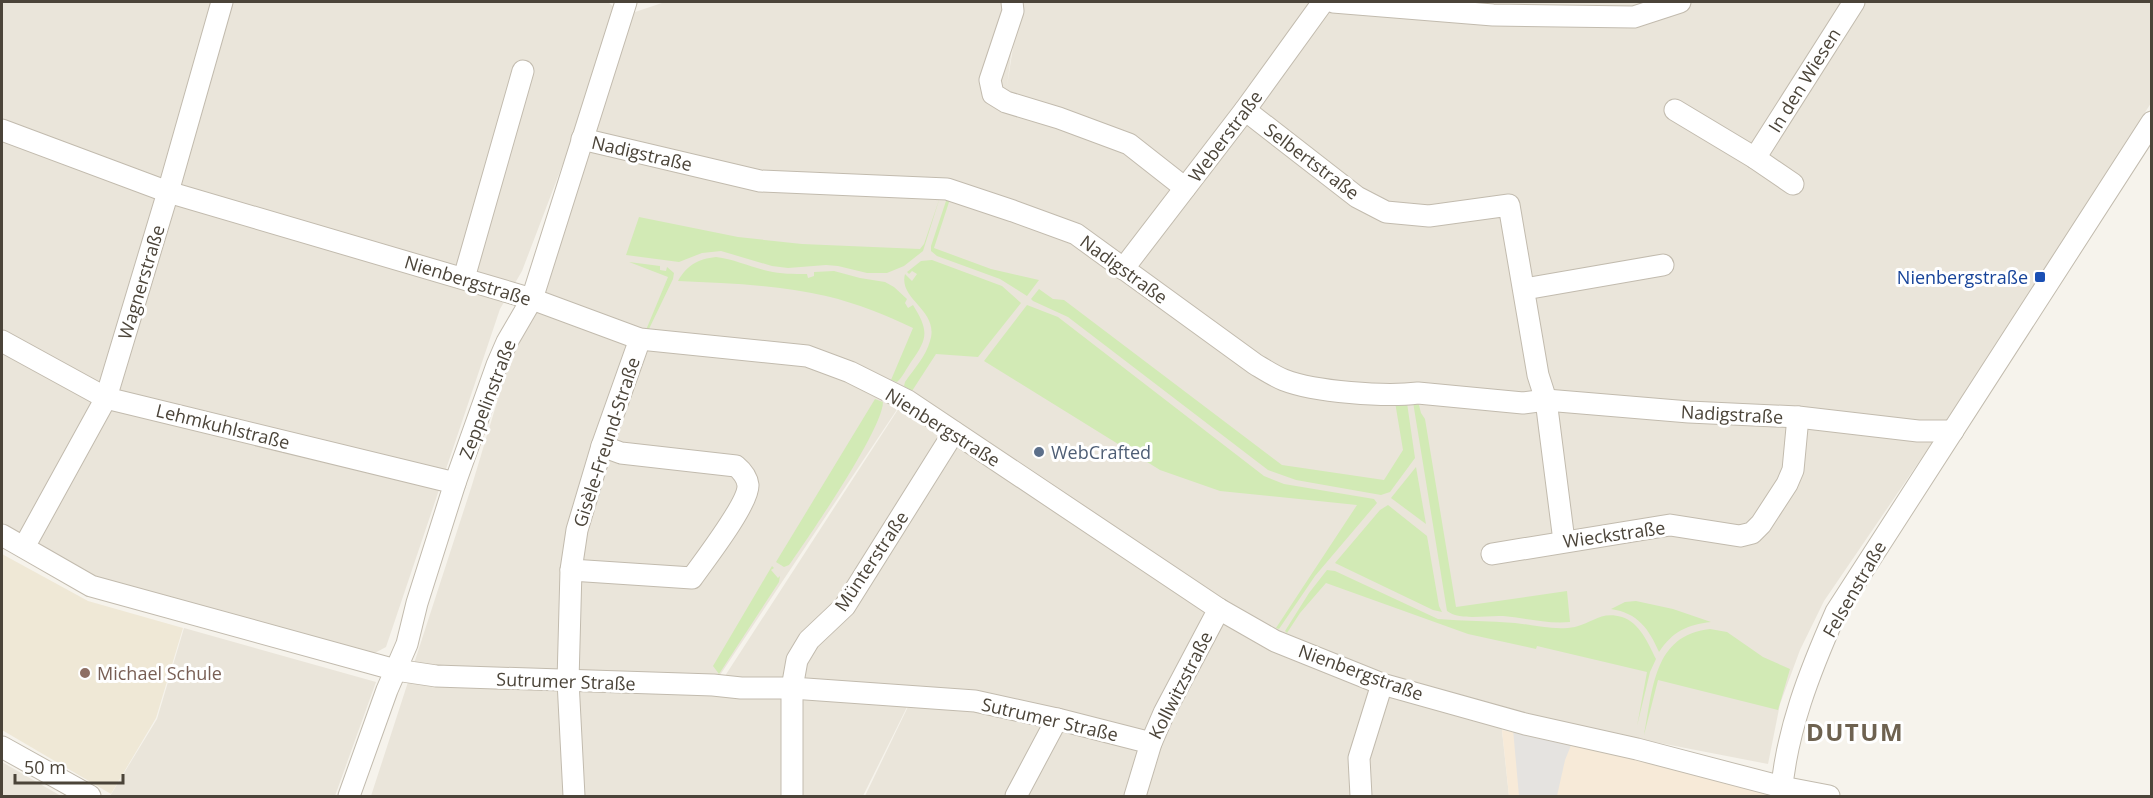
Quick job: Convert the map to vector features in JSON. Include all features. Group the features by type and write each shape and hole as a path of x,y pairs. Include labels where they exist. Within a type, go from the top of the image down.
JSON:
{"street":[{"name":"Wagnerstraße","path":"24,547 106,398 222,2"},
{"name":"Zeppelinstraße","path":"349,796 407,644 417,603 455,483 497,365 507,342 532,299 626,2"},
{"path":"1012,2 1013,11 990,80 993,94 1006,102 1059,118 1129,144 1185,188"},
{"name":"Weberstraße","path":"1124,269 1245,110 1323,2"},
{"path":"1333,2 1493,15 1634,17 1680,2"},
{"name":"In den Wiesen","path":"1755,158 1854,2"},
{"path":"464,278 523,71"},
{"name":"Selbertstraße","path":"1245,110 1357,197 1386,212 1429,216 1509,205 1538,375 1546,400"},
{"path":"1675,110 1755,158 1793,184"},
{"name":"Felsenstraße","path":"1781,792 1791,734 1810,672 1836,612 2151,122"},
{"name":"Nienbergstraße","path":"2,130 168,192 532,299 640,339 807,356 850,372 908,401 1219,609 1275,641 1382,684 1525,724 1637,749 1781,792 1829,796"},
{"name":"Nadigstraße","path":"582,139 760,181 947,189 1076,234 1255,364 1284,380 1319,388 1400,395 1418,393 1523,403 1546,400 1689,412 1798,417 1918,431 1953,431"},
{"path":"1525,289 1663,265"},
{"name":"Gisèle-Freund-Straße","path":"574,796 568,681 571,570 577,530 602,446 640,339"},
{"name":"Lehmkuhlstraße","path":"2,341 106,398 455,483"},
{"path":"1546,400 1564,541"},
{"name":"Wieckstraße","path":"1492,554 1670,525 1740,536 1752,533 1787,484 1793,470 1798,417"},
{"name":"Münterstraße","path":"792,796 792,688 797,660 809,640 845,606 954,432"},
{"path":"571,570 692,578 743,502 748,486 744,473 736,466 621,453 602,446"},
{"name":"Sutrumer Straße","path":"2,535 91,586 396,670 436,676 792,688 975,701 1151,743"},
{"name":"Kollwitzstraße","path":"1134,796 1151,743 1164,713 1219,609"},
{"path":"1362,796 1359,758 1382,684"},
{"path":"1016,796 1057,719"},
{"path":"2,747 90,796"}],"shaded area":[{"path":"2,2 608,2 617,10 588,98 522,271 500,309 386,647 371,655 95,578 2,526"},
{"path":"665,2 1018,2 1007,86 1020,2 2151,2 2151,103 1955,409 1824,601 1800,650 1780,704 1768,764 1500,712 1509,796 865,796 917,688 723,679 934,354 718,678 718,690 909,703 863,796 371,796 472,485 532,286 605,92 632,13"},
{"name":"Michael Schule","path":"2,554 88,601 183,628 156,718 111,794 2,730"},
{"path":"184,628 376,682 335,796 110,796 157,719"},
{"path":"1513,729 1572,743 1565,760 1557,796 1519,796"},
{"path":"1502,730 1770,788 1812,796 1509,796"},
{"path":"2,762 61,796 2,796"}],"green space":[{"path":"948,195 950,199 934,248 991,269 1039,280 1027,296 1000,279 937,256 931,251"},
{"path":"940,197 923,251 904,266 887,273 867,273 826,265 788,268 772,266 721,251 702,253 679,262 626,255 639,217 738,237 802,244 920,249 924,244"},
{"path":"716,257 773,272 807,274 808,278 814,276 814,272 834,271 885,282 907,299 905,303 908,308 913,305 918,314 924,328 921,347 897,382 891,380 913,328 903,323 848,302 808,292 752,285 678,281 694,264"},
{"path":"932,260 1002,286 1021,303 978,357 936,354 912,391 904,386 905,382 926,352 932,330 925,313 907,291 904,283 905,274 912,281 917,274 912,271 909,274 907,272 921,261"},
{"path":"629,262 660,266 660,270 666,271 667,267 674,273 648,331 646,330 668,277"},
{"path":"1039,289 1053,299 1064,300 1282,465 1384,480 1403,450 1395,402 1407,403 1415,458 1390,492 1381,495 1296,480 1268,470 1068,317 1033,301 1031,299"},
{"path":"1027,305 1058,317 1264,476 1284,484 1374,499 1377,503 1315,576 1279,629 1276,628 1357,505 1220,491 1160,470 984,361"},
{"path":"875,399 883,402 880,416 871,435 827,509 789,565 784,567 776,562"},
{"path":"1418,401 1425,419 1456,607 1567,591 1570,622 1545,622 1503,616 1466,617 1447,611 1413,402"},
{"path":"1416,467 1426,524 1391,498"},
{"path":"1388,505 1427,536 1442,612 1433,610 1335,563 1380,510"},
{"path":"772,566 774,568 771,570 778,578 780,576 779,582 719,674 713,666"},
{"path":"1327,570 1335,571 1438,619 1560,628 1575,627 1608,615 1628,620 1643,634 1656,659 1650,672 1637,726 1647,672 1537,646 1536,649 1468,634 1326,583 1300,613 1287,633 1285,631 1309,593"},
{"path":"1636,601 1673,609 1711,622 1681,630 1659,652 1647,629 1641,623 1628,614 1611,609 1625,602"},
{"path":"1710,629 1727,632 1763,657 1790,669 1778,710 1658,680 1644,735 1654,683 1666,653 1691,633"}],"place":[{"name":"Nienbergstraße","path":"2040,277"},
{"name":"WebCrafted","path":"1039,452"},
{"name":"Michael Schule","path":"85,673"}],"district":[{"name":"DUTUM","path":"1855,731"}]}
